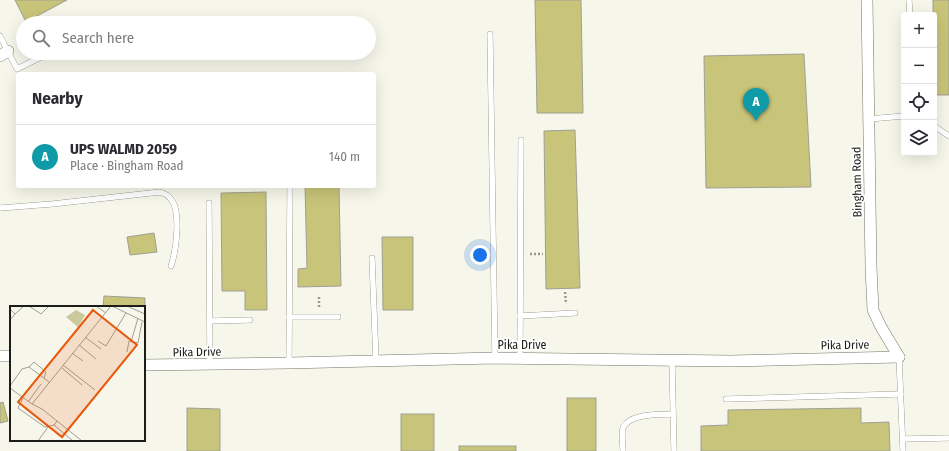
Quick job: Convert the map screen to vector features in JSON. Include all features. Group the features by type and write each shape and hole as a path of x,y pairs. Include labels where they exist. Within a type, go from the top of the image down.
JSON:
{"street":[{"name":"Bingham Road","path":"867,0 871,267 874,310 881,327 899,357"},
{"name":"Pika Drive","path":"145,365 376,362 495,358 731,361 899,357"}],"lane":[{"path":"909,0 910,12"},
{"path":"490,34 495,358"},
{"path":"0,36 4,53 17,69 35,60"},
{"path":"869,119 901,116"},
{"path":"937,128 949,136"},
{"path":"520,140 520,358"},
{"path":"289,363 290,188"},
{"path":"0,208 160,192 170,198 176,208 174,257 171,266"},
{"path":"209,203 210,365"},
{"path":"372,258 376,362"},
{"path":"520,316 575,313"},
{"path":"289,317 338,317"},
{"path":"210,321 250,320"},
{"path":"899,357 903,451"},
{"path":"672,360 674,451"},
{"path":"726,399 901,394"},
{"path":"623,451 623,429 628,422 637,417 673,414"},
{"path":"903,439 949,438"}],"building":[{"path":"15,0 67,0 37,16 23,16"},
{"path":"535,0 581,0 583,113 537,113"},
{"path":"933,0 949,0 949,95 937,95 937,12 933,12"},
{"path":"804,54 811,187 706,188 704,56"},
{"path":"575,130 580,288 546,289 544,131"},
{"path":"305,188 339,188 341,286 298,287 298,269 307,268"},
{"path":"266,192 267,310 245,310 245,291 222,291 221,193"},
{"path":"154,233 157,252 130,255 127,237"},
{"path":"382,237 413,237 413,310 383,310"},
{"path":"104,296 145,298 145,306 103,306"},
{"path":"567,398 596,398 596,451 567,451"},
{"path":"3,402 8,421 0,423 0,403"},
{"path":"187,408 220,409 220,451 187,451"},
{"path":"861,408 861,423 889,422 890,451 701,451 701,426 728,425 728,410"},
{"path":"401,414 434,414 434,451 401,451"},
{"path":"459,446 516,446 516,451 459,451"}],"place":[{"name":"UPS WALMD 2059","path":"756,121"}]}
